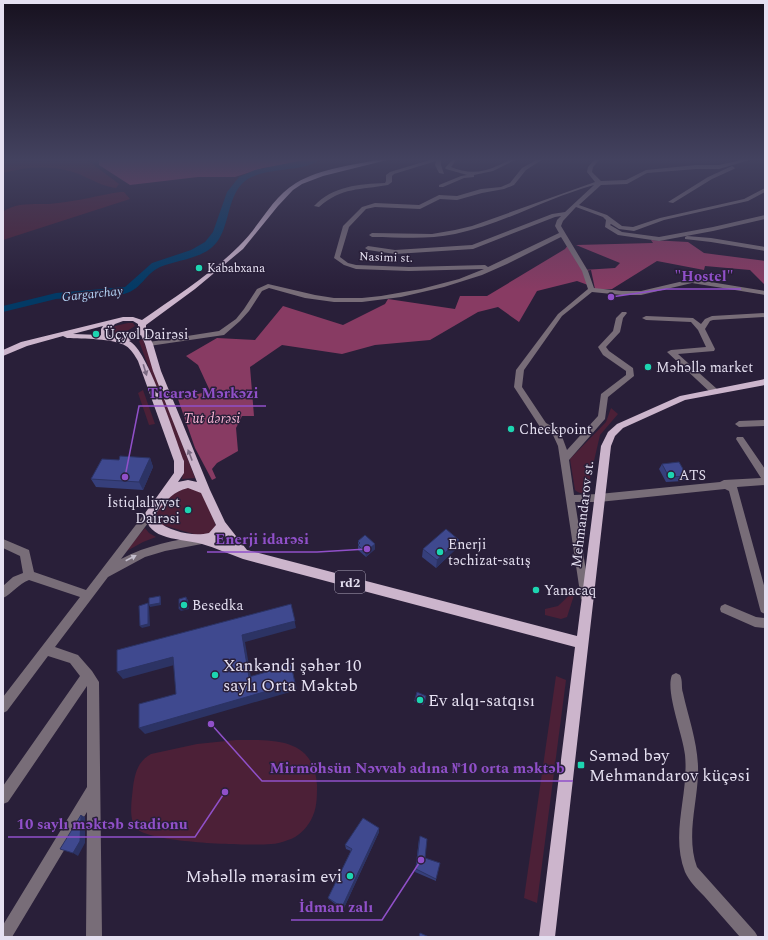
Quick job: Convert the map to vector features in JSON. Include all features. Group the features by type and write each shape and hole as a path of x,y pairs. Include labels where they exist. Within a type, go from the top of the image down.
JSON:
{"main road":[{"path":"122,340 134,337 142,327 242,247 257,231 278,203"},
{"path":"3,353 24,344 144,314 174,301"},
{"path":"127,318 137,320 142,327 157,371 205,490 221,524 243,554"},
{"path":"108,338 104,332 105,329 118,320"},
{"path":"58,336 108,338 122,340 131,345 142,361 179,461 179,473 151,512 151,520 159,528 185,537 203,540 243,554"},
{"path":"714,390 765,382"},
{"name":"Mehmandarov st.","path":"547,937 580,642 587,603 606,446 611,434 620,426 683,398 714,390"},
{"path":"166,493 176,487 188,484 205,490"},
{"path":"203,540 213,537 218,533 221,524"},
{"name":"rd2","path":"243,554 580,642"}],"street":[{"path":"317,206 320,203"},
{"name":"Nasimi st.","path":"426,203 420,207 375,204 364,208 346,226 336,258 356,268 409,269 497,266"},
{"path":"372,235 432,236 455,232 474,227 540,203"},
{"path":"577,203 560,220 558,226 585,271 591,290"},
{"path":"574,205 596,211 621,228 634,230 662,219 733,203"},
{"path":"368,248 395,252 473,247 554,215 568,213"},
{"path":"659,239 765,217"},
{"path":"609,220 607,226 615,232 659,239 711,240 765,249"},
{"path":"149,344 220,333 242,316 259,290 264,287 268,286 321,298 342,300 368,299 444,285 497,266 563,234"},
{"path":"587,603 564,459 558,433 542,426 518,387 520,370 560,315 591,290 639,293 682,281 692,281 765,294"},
{"path":"564,459 602,417 604,396 630,376 630,370 606,353 602,347 616,332 620,318 624,313"},
{"path":"701,329 707,320 712,318 765,315"},
{"path":"646,318 693,320 701,329 711,349 671,352 714,390"},
{"path":"739,424 765,423"},
{"path":"740,439 765,476"},
{"path":"570,499 599,498 765,481"},
{"path":"724,484 733,489 765,609"},
{"path":"3,707 151,512"},
{"path":"99,580 129,558 145,551 158,547 203,540"},
{"path":"3,542 25,553 29,575"},
{"path":"3,593 17,580 29,575 88,595"},
{"path":"725,609 755,622 765,623"},
{"path":"46,650 74,660 93,682 94,937"},
{"path":"3,797 88,675"},
{"path":"676,680 676,690 692,764 686,838 688,865 692,872 750,937"},
{"path":"4,937 93,789"}],"shaded area":[{"path":"118,203 3,240 3,212 15,206 29,204"},
{"path":"133,323 135,326 121,335 112,334 112,330 115,326"},
{"path":"140,339 143,340 195,478 182,479 184,465 139,341"},
{"path":"143,390 155,424 149,425 138,393"},
{"path":"611,408 618,414 600,435 587,491 584,493 579,493 575,490 570,459 606,422"},
{"path":"185,488 191,488 204,494 216,526 212,533 197,535 159,524 157,512 160,506 169,497"},
{"path":"580,505 587,506 588,509 584,545"},
{"path":"145,528 149,533 156,537 125,552"},
{"path":"576,589 567,617 561,619 545,615 545,609 558,606"},
{"path":"556,676 566,680 537,903 524,898"},
{"path":"236,740 264,740 289,744 300,750 308,758 314,769 317,785 317,799 313,816 301,832 292,839 273,844 259,845 222,844 178,840 144,833 136,828 131,814 131,803 135,777 143,760 151,754 197,744"}],"green space":[{"name":"Tut dərəsi","path":"651,240 688,242 704,253 765,261 765,285 750,270 705,266 704,270 657,261 612,289 595,289 591,270 583,271 588,285 577,281 537,291 519,322 498,307 478,312 430,340 375,345 342,354 282,345 250,367 254,416 242,416 236,428 238,451 217,463 212,469 216,478 212,480 195,448 178,399 210,391 198,365 186,356 217,338 255,340 283,306 343,325 385,304 388,299 455,309 460,296 487,296 565,249 568,245 583,270 615,268 620,263 576,245 653,243"}],"building":[{"path":"120,456 150,458 139,482 91,479 102,459 119,460"},
{"path":"679,462 687,476 669,477 662,464"},
{"path":"446,529 459,540 437,560 423,549"},
{"path":"365,535 375,544 365,552 358,545 360,543 358,541"},
{"path":"160,596 160,603 149,605 149,598"},
{"path":"186,597 187,607 179,609 179,599"},
{"path":"148,603 148,624 140,626 139,606"},
{"name":"Xankəndi şəhər 10 saylı Orta Məktəb","path":"291,604 295,621 242,635 249,677 291,665 295,683 139,728 139,704 176,694 173,657 117,672 117,650"},
{"name":"Ev alqı-satqısı","path":"417,692 426,696 424,703 415,699"},
{"path":"81,815 80,841 73,853 60,849"},
{"name":"Məhəllə mərasim evi","path":"363,818 379,828 342,907 328,898 352,849 345,845"},
{"path":"420,836 427,839 425,858 440,863 436,879 416,869"},
{"path":"420,933 429,937 419,937"}],"waterway":[{"name":"Gargarchay","path":"3,309 56,296 124,291 129,289 137,283 147,271 156,265 195,252 209,244 218,232 227,203"}],"place":[{"name":"Kababxana","path":"199,268"},
{"name":"\"Hostel\"","path":"611,297"},
{"name":"Üçyol Dairəsi","path":"96,334"},
{"name":"Məhəllə market","path":"648,367"},
{"name":"Checkpoint","path":"511,429"},
{"name":"ATS","path":"671,475"},
{"name":"Ticarət Mərkəzi","path":"125,477"},
{"name":"İstiqlaliyyət Dairəsi","path":"188,510"},
{"name":"Enerji idarəsi","path":"367,549"},
{"name":"Enerji təchizat-satış","path":"440,552"},
{"name":"Yanacaq","path":"536,590"},
{"name":"Besedka","path":"184,605"},
{"name":"Xankəndi şəhər 10 saylı Orta Məktəb","path":"215,675"},
{"name":"Ev alqı-satqısı","path":"420,700"},
{"name":"Mirmöhsün Nəvvab adına №10 orta məktəb","path":"211,724"},
{"name":"Səməd bəy Mehmandarov küçəsi","path":"581,765"},
{"name":"10 saylı məktəb stadionu","path":"225,792"},
{"name":"İdman zalı","path":"421,860"},
{"name":"Məhəllə mərasim evi","path":"350,876"}]}
